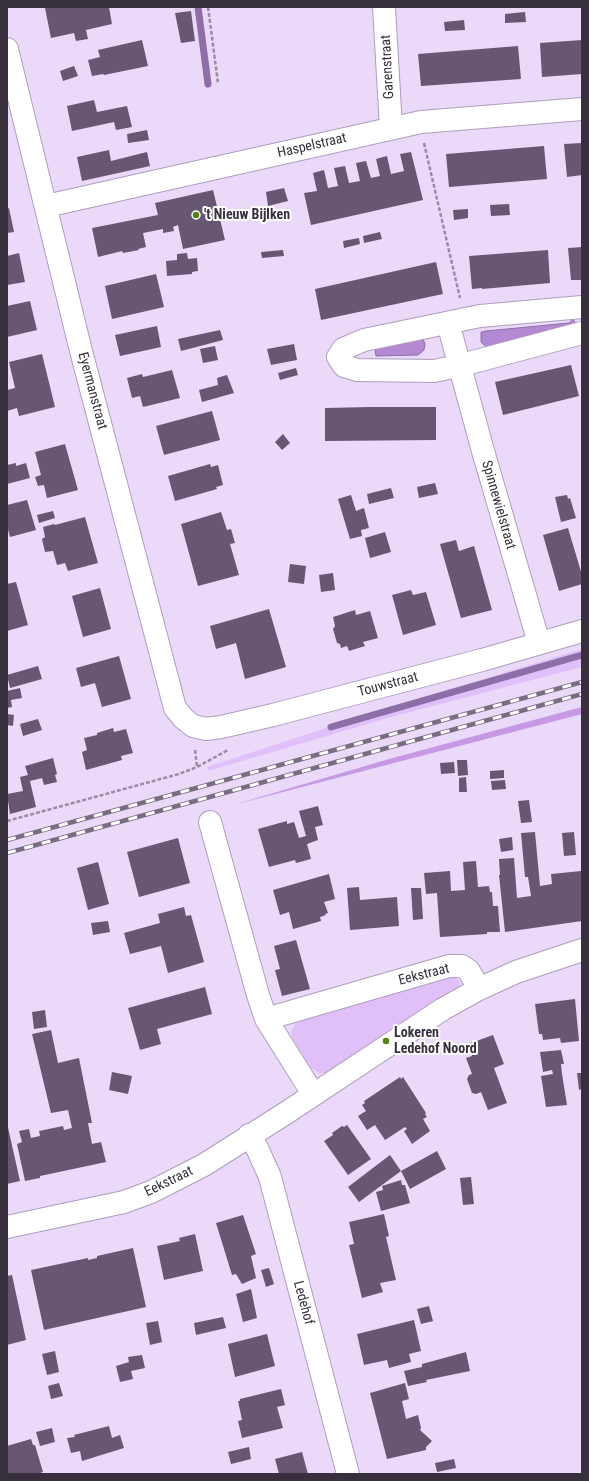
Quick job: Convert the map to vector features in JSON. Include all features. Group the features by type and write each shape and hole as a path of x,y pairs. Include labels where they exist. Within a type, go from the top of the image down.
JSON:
{"street":[{"name":"Garenstraat","path":"384,7 391,128"},
{"name":"Eyermanstraat","path":"7,49 80,347 175,708 183,718 193,726"},
{"name":"Haspelstraat","path":"46,206 421,122 582,109"},
{"path":"582,307 480,316 364,340 343,349 338,357 344,366 357,370 434,371 582,333"},
{"name":"Spinnewielstraat","path":"456,321 458,366 539,643"},
{"name":"Touwstraat","path":"193,726 206,729 266,716 482,660 582,631"},
{"path":"210,822 266,1019 313,1094"},
{"name":"Eekstraat","path":"7,1227 131,1200 151,1192 204,1165 249,1135 286,1114 313,1094 443,1009 479,989 516,972 582,950"},
{"name":"Eekstraat","path":"266,1019 449,966 462,966 469,971 479,989"},
{"name":"Ledehof","path":"249,1135 257,1148 270,1177 348,1474"}],"path":[{"path":"208,7 218,83"},
{"path":"421,122 456,321"},
{"path":"7,821 179,774 197,767"}],"shaded area":[{"path":"573,319 576,324 488,349 481,342 481,332 569,323"},
{"path":"423,339 425,344 424,350 418,355 376,356 374,344"},
{"path":"582,649 582,667 391,717 208,771 207,767 375,712"},
{"path":"582,707 582,714 233,805 389,759"},
{"path":"451,977 456,978 459,981 460,984 457,991 328,1073 320,1073 311,1068 292,1038 291,1032 296,1023 303,1018"}],"building":[{"path":"109,7 112,24 86,30 88,39 76,41 74,33 51,38 45,8"},
{"path":"191,11 195,41 181,43 175,13"},
{"path":"525,12 526,22 505,23 505,14"},
{"path":"464,20 465,30 445,31 444,22"},
{"path":"142,40 148,66 92,76 88,60 100,57 98,50"},
{"path":"582,40 582,74 542,77 540,43"},
{"path":"518,46 521,79 421,86 418,54"},
{"path":"74,66 78,76 63,81 60,71"},
{"path":"94,100 97,112 127,106 132,127 116,130 114,122 72,131 67,106"},
{"path":"147,130 149,140 128,143 127,134"},
{"path":"582,143 582,175 567,177 564,144"},
{"path":"544,146 547,179 449,187 446,154"},
{"path":"109,150 111,161 147,152 150,166 82,181 77,157"},
{"path":"411,152 423,200 311,225 304,193 317,191 313,173 324,170 328,188 338,186 334,168 345,166 349,183 360,181 356,163 366,161 371,178 380,176 376,159 387,156 391,174 404,171 400,154"},
{"path":"284,188 288,201 268,206 266,192"},
{"path":"213,190 225,240 183,249 178,225 173,227 174,231 163,233 163,229 143,233 146,247 138,249 139,250 123,253 122,251 98,257 92,228 158,215 155,203"},
{"path":"509,204 510,215 491,216 490,205"},
{"path":"9,208 14,232 7,233 7,209"},
{"path":"468,209 468,218 454,220 453,210"},
{"path":"380,232 382,239 364,243 363,236"},
{"path":"359,238 360,244 344,248 343,241"},
{"path":"582,247 581,283 581,280 571,280 568,248"},
{"path":"283,250 284,256 262,258 261,252"},
{"path":"548,250 550,283 472,289 469,256"},
{"path":"19,253 25,282 7,285 7,256"},
{"path":"187,253 188,259 197,258 198,271 192,272 192,274 167,276 166,261 177,260 177,254"},
{"path":"436,262 443,294 321,320 315,289"},
{"path":"156,274 164,307 112,319 105,286"},
{"path":"30,301 37,330 7,337 7,306"},
{"path":"157,326 161,347 120,356 115,335"},
{"path":"220,330 223,340 181,351 178,339"},
{"path":"294,344 297,360 271,365 267,349"},
{"path":"215,346 218,360 203,363 200,349"},
{"path":"42,354 55,407 19,416 17,408 7,411 7,390 15,388 9,362"},
{"path":"571,365 579,396 503,415 495,382"},
{"path":"296,368 298,375 280,380 278,373"},
{"path":"172,370 180,398 143,407 140,396 132,398 127,378 142,374 143,377"},
{"path":"227,375 234,393 202,402 199,390 218,385 217,378"},
{"path":"436,407 436,440 325,441 325,408"},
{"path":"212,411 220,440 164,455 156,426"},
{"path":"283,434 290,443 282,450 275,442"},
{"path":"65,444 78,490 47,498 44,485 38,486 35,477 41,475 35,452"},
{"path":"16,463 16,466 26,463 30,478 7,484 7,465"},
{"path":"210,464 211,467 218,465 223,485 216,487 217,489 175,501 168,476"},
{"path":"435,483 438,494 419,498 417,487"},
{"path":"391,488 394,498 369,504 367,494"},
{"path":"351,495 356,511 364,508 369,528 361,530 362,536 350,539 338,499"},
{"path":"567,495 568,499 570,498 576,518 561,522 555,497"},
{"path":"27,500 36,530 10,537 7,526 7,505"},
{"path":"53,511 55,518 39,523 37,515"},
{"path":"221,512 227,530 231,529 235,543 230,544 239,575 198,586 181,524"},
{"path":"85,517 98,563 68,571 65,563 57,565 53,551 45,552 42,539 45,537 43,527"},
{"path":"568,528 582,575 582,584 559,591 543,535"},
{"path":"385,532 391,552 370,558 365,538"},
{"path":"456,540 459,551 474,546 492,610 461,618 440,544"},
{"path":"290,564 306,566 304,584 288,582"},
{"path":"333,573 335,590 321,592 319,575"},
{"path":"16,582 28,625 7,631 7,584"},
{"path":"100,588 111,629 83,637 72,596"},
{"path":"411,590 413,595 426,592 436,625 403,635 392,595"},
{"path":"269,609 286,667 245,679 236,643 216,649 210,626"},
{"path":"355,610 356,615 370,611 378,638 363,642 365,646 349,651 347,646 341,648 340,644 337,643 333,629 335,626 333,617"},
{"path":"119,656 131,699 102,707 95,683 81,687 76,668"},
{"path":"38,666 42,679 10,688 7,675"},
{"path":"20,688 22,698 11,700 12,707 7,708 7,691"},
{"path":"7,714 14,715 13,726 7,725"},
{"path":"38,719 42,730 23,736 20,724"},
{"path":"113,728 114,732 126,729 133,753 121,756 122,760 86,770 82,752 87,750 84,738 97,735 97,733"},
{"path":"53,758 57,774 55,775 57,782 44,785 42,778 30,781 36,807 10,814 7,794 23,791 20,777 28,775 25,766"},
{"path":"457,760 467,760 468,775 458,776"},
{"path":"454,762 455,773 441,774 440,763"},
{"path":"504,770 504,778 490,779 490,771"},
{"path":"466,777 467,792 459,792 459,778"},
{"path":"505,780 506,789 492,790 491,781"},
{"path":"529,800 532,822 521,823 518,801"},
{"path":"318,806 323,825 315,827 318,840 307,844 311,859 296,863 295,860 269,867 258,829 287,821 287,824 294,822 299,838 306,836 299,811"},
{"path":"535,832 540,886 552,884 551,874 581,871 582,921 505,932 499,875 499,859 514,858 517,898 531,896 528,877 525,877 521,833"},
{"path":"574,832 576,855 564,856 562,833"},
{"path":"512,837 513,850 501,852 499,839"},
{"path":"178,838 190,883 139,897 127,852"},
{"path":"476,861 478,887 489,886 490,892 492,892 493,906 498,906 500,932 440,937 437,893 426,894 424,873 450,871 451,891 465,890 463,862"},
{"path":"98,862 109,904 88,910 77,868"},
{"path":"329,874 335,899 324,902 328,913 320,917 321,921 293,929 289,912 280,915 273,890"},
{"path":"359,887 360,900 397,897 399,926 350,930 347,888"},
{"path":"411,888 421,888 423,919 413,920"},
{"path":"184,907 186,916 191,915 204,962 168,973 161,946 130,954 124,933 160,923 158,914"},
{"path":"108,921 110,932 93,935 91,923"},
{"path":"296,940 310,989 282,996 275,970 280,969 274,946"},
{"path":"205,987 212,1014 157,1029 161,1044 140,1050 128,1008"},
{"path":"575,999 579,1041 561,1043 560,1038 543,1040 542,1034 539,1034 535,1004"},
{"path":"45,1010 47,1027 34,1029 32,1012"},
{"path":"51,1030 58,1063 79,1058 92,1123 88,1123 92,1144 101,1142 106,1162 40,1176 40,1178 25,1181 17,1144 22,1142 19,1131 29,1129 31,1138 40,1136 39,1131 63,1126 64,1130 72,1128 68,1110 51,1113 32,1034"},
{"path":"493,1035 504,1064 494,1068 507,1103 488,1110 481,1092 476,1094 472,1093 467,1079 469,1075 472,1074 466,1058 472,1056 468,1044"},
{"path":"561,1050 564,1064 561,1064 562,1074 567,1105 546,1107 541,1076 553,1074 552,1070 543,1072 540,1052"},
{"path":"112,1072 132,1076 128,1094 109,1090"},
{"path":"577,1073 582,1073 582,1089 579,1090"},
{"path":"400,1077 401,1079 403,1077 426,1113 425,1114 427,1117 423,1119 430,1131 412,1144 404,1131 407,1129 405,1127 385,1140 375,1125 367,1130 358,1116 366,1111 362,1105 365,1103 364,1101"},
{"path":"7,1123 20,1181 7,1184"},
{"path":"347,1125 371,1159 348,1175 324,1141 342,1126 344,1127"},
{"path":"437,1151 446,1169 410,1189 401,1171"},
{"path":"390,1155 401,1171 359,1202 348,1187"},
{"path":"471,1177 474,1204 463,1205 460,1178"},
{"path":"401,1180 402,1185 405,1185 410,1203 381,1211 376,1192 383,1190 382,1186"},
{"path":"384,1214 389,1236 386,1237 396,1280 380,1283 383,1292 362,1298 349,1245 354,1244 349,1222"},
{"path":"243,1215 256,1254 251,1256 256,1278 242,1284 236,1274 232,1275 216,1223"},
{"path":"195,1234 203,1271 164,1280 157,1246 180,1241 179,1238"},
{"path":"133,1248 146,1307 44,1330 31,1270 88,1258 88,1260 97,1258 97,1256"},
{"path":"269,1268 274,1284 266,1287 261,1270"},
{"path":"12,1275 26,1340 7,1345 7,1276"},
{"path":"251,1289 257,1318 243,1322 236,1294"},
{"path":"429,1306 433,1321 421,1324 417,1309"},
{"path":"223,1317 226,1328 196,1335 194,1323"},
{"path":"414,1320 421,1351 409,1354 411,1362 389,1368 387,1360 364,1365 357,1334"},
{"path":"158,1321 162,1342 150,1345 146,1323"},
{"path":"267,1334 275,1366 235,1377 228,1344"},
{"path":"55,1351 59,1372 47,1375 42,1354"},
{"path":"466,1352 470,1371 426,1380 427,1382 408,1386 404,1371 422,1367 422,1364"},
{"path":"142,1355 145,1368 131,1371 133,1379 120,1382 116,1366 129,1362 128,1357"},
{"path":"59,1383 63,1396 51,1399 48,1386"},
{"path":"405,1383 409,1399 402,1401 406,1419 418,1415 421,1428 420,1430 432,1441 426,1447 426,1450 387,1459 370,1393"},
{"path":"281,1389 285,1405 277,1407 283,1428 242,1438 238,1421 242,1420 238,1401 240,1401 240,1399"},
{"path":"109,1426 112,1438 120,1435 124,1448 82,1461 80,1451 71,1453 67,1438 75,1437 74,1435"},
{"path":"52,1428 55,1442 40,1446 36,1432"},
{"path":"31,1439 33,1445 35,1445 43,1472 37,1474 7,1474 7,1446"},
{"path":"249,1447 251,1459 231,1464 228,1452"},
{"path":"302,1452 308,1474 279,1474 275,1459"},
{"path":"454,1459 456,1468 437,1472 435,1463"}],"waterway":[{"path":"198,7 208,84"},
{"path":"331,727 582,655"}],"railway":[{"path":"7,840 582,682"},
{"path":"7,853 582,694"}],"place":[{"name":"'t Nieuw Bijlken","path":"196,215"},
{"name":"Lokeren Ledehof Noord","path":"386,1041"}]}
